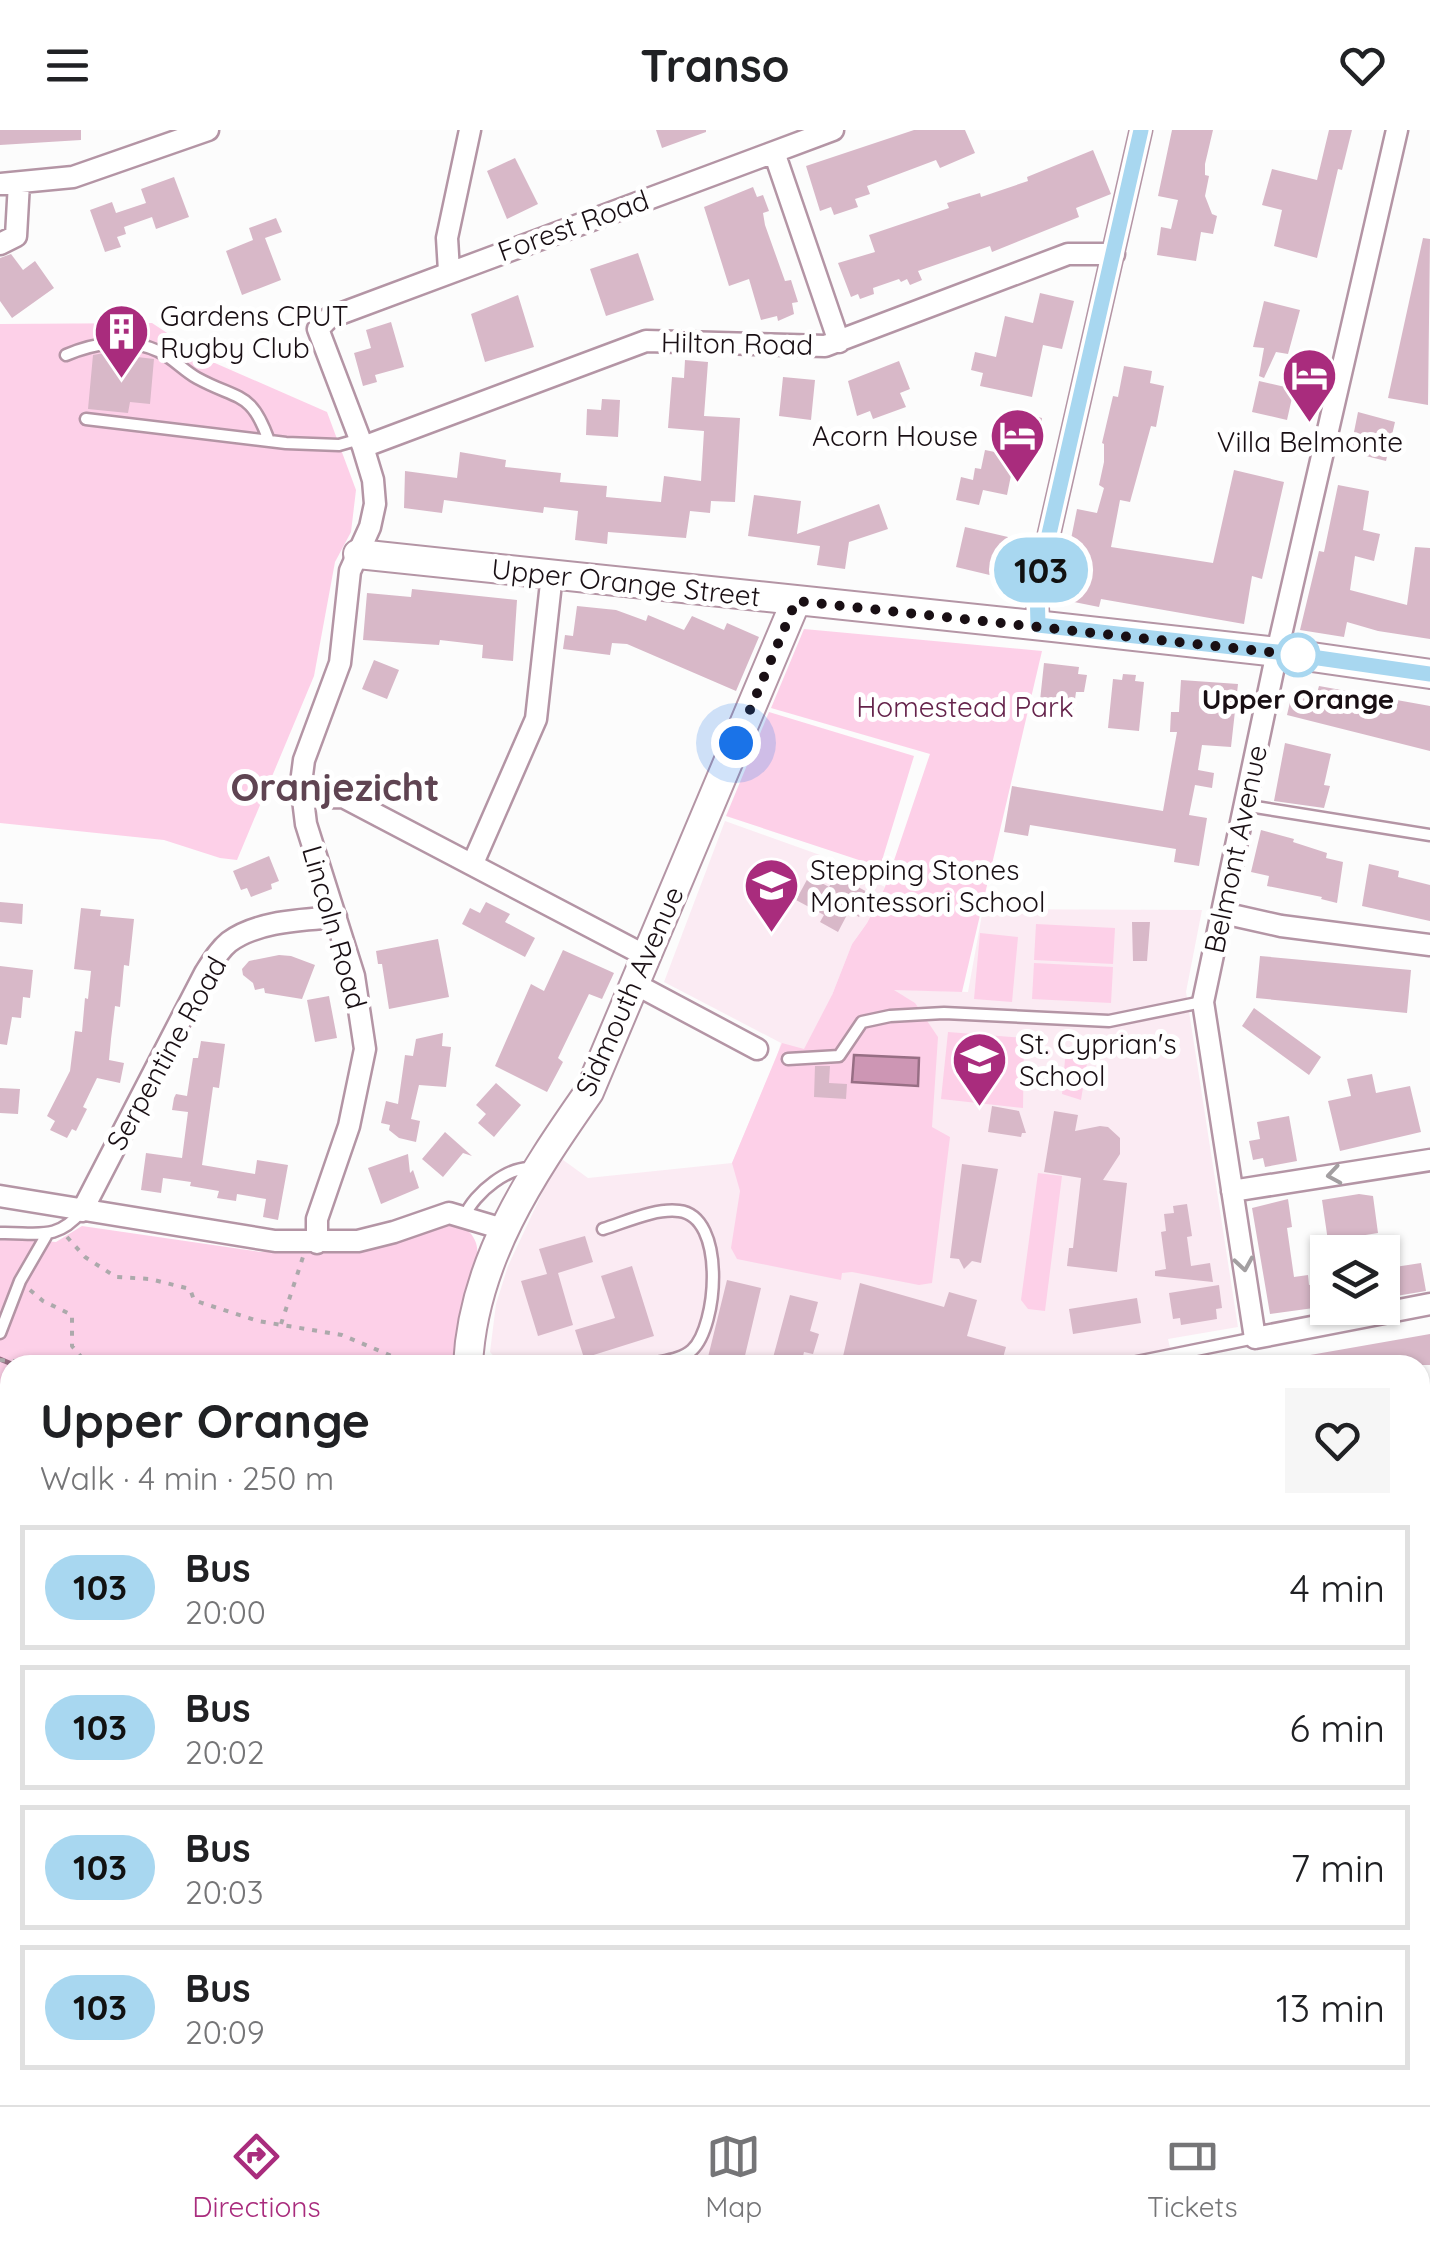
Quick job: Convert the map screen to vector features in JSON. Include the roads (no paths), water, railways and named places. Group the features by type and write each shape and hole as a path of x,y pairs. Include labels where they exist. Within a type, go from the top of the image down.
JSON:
{"street":[{"path":"0,244 16,236 10,184 86,174 208,130"},
{"path":"449,270 447,238 470,130"},
{"name":"Forest Road","path":"318,329 338,314 449,270 833,130"},
{"path":"1038,625 1037,587 1142,130"},
{"name":"Belmont Avenue","path":"1256,1338 1203,1002 1277,652 1397,130"},
{"path":"774,152 839,342"},
{"name":"Hilton Road","path":"361,443 646,342 825,346 1068,254 1114,254"},
{"name":"Lincoln Road","path":"311,1243 349,1126 365,1049 354,976 300,798 304,760 340,663 350,571 370,527 375,504 361,443 318,329"},
{"name":"Upper Orange Street","path":"358,554 1038,625 1430,674"},
{"path":"473,863 536,719 552,574"},
{"name":"Sidmouth Avenue","path":"469,1355 472,1325 502,1229 589,1092 796,601"},
{"path":"300,798 343,797 646,956"},
{"path":"1222,912 1281,926 1430,945"},
{"name":"Serpentine Road","path":"82,1211 220,950 242,934 293,921 336,917"},
{"path":"636,985 757,1048"},
{"path":"1232,1191 1430,1160"},
{"path":"0,1196 257,1239 311,1243 370,1238 449,1213 502,1229"},
{"path":"1256,1338 1430,1304"}],"lane":[{"path":"66,354 105,343 161,352 198,379 252,403 270,441"},
{"path":"86,420 270,441 361,443"},
{"path":"1243,805 1430,834"},
{"path":"788,1059 838,1056 862,1022 890,1016 944,1013 1109,1021 1203,1002"},
{"path":"464,1216 474,1200 508,1174 525,1166 536,1170"},
{"path":"603,1229 682,1210 694,1216 707,1236 713,1268 710,1305 701,1338 685,1355"},
{"path":"0,1233 46,1236 68,1228 82,1211"},
{"path":"0,1333 20,1281 46,1236"},
{"path":"1167,1355 1256,1338"}],"place":[{"name":"Gardens CPUT Rugby Club","path":"121,380"},
{"name":"Villa Belmonte","path":"1310,424"},
{"name":"Acorn House","path":"1017,484"},
{"name":"Upper Orange","path":"1298,655"},
{"name":"Stepping Stones Montessori School","path":"771,934"},
{"name":"St. Cyprian's School","path":"980,1108"}],"district":[{"name":"Oranjezicht","path":"335,787"}],"park label":[{"name":"Homestead Park","path":"965,706"}]}
